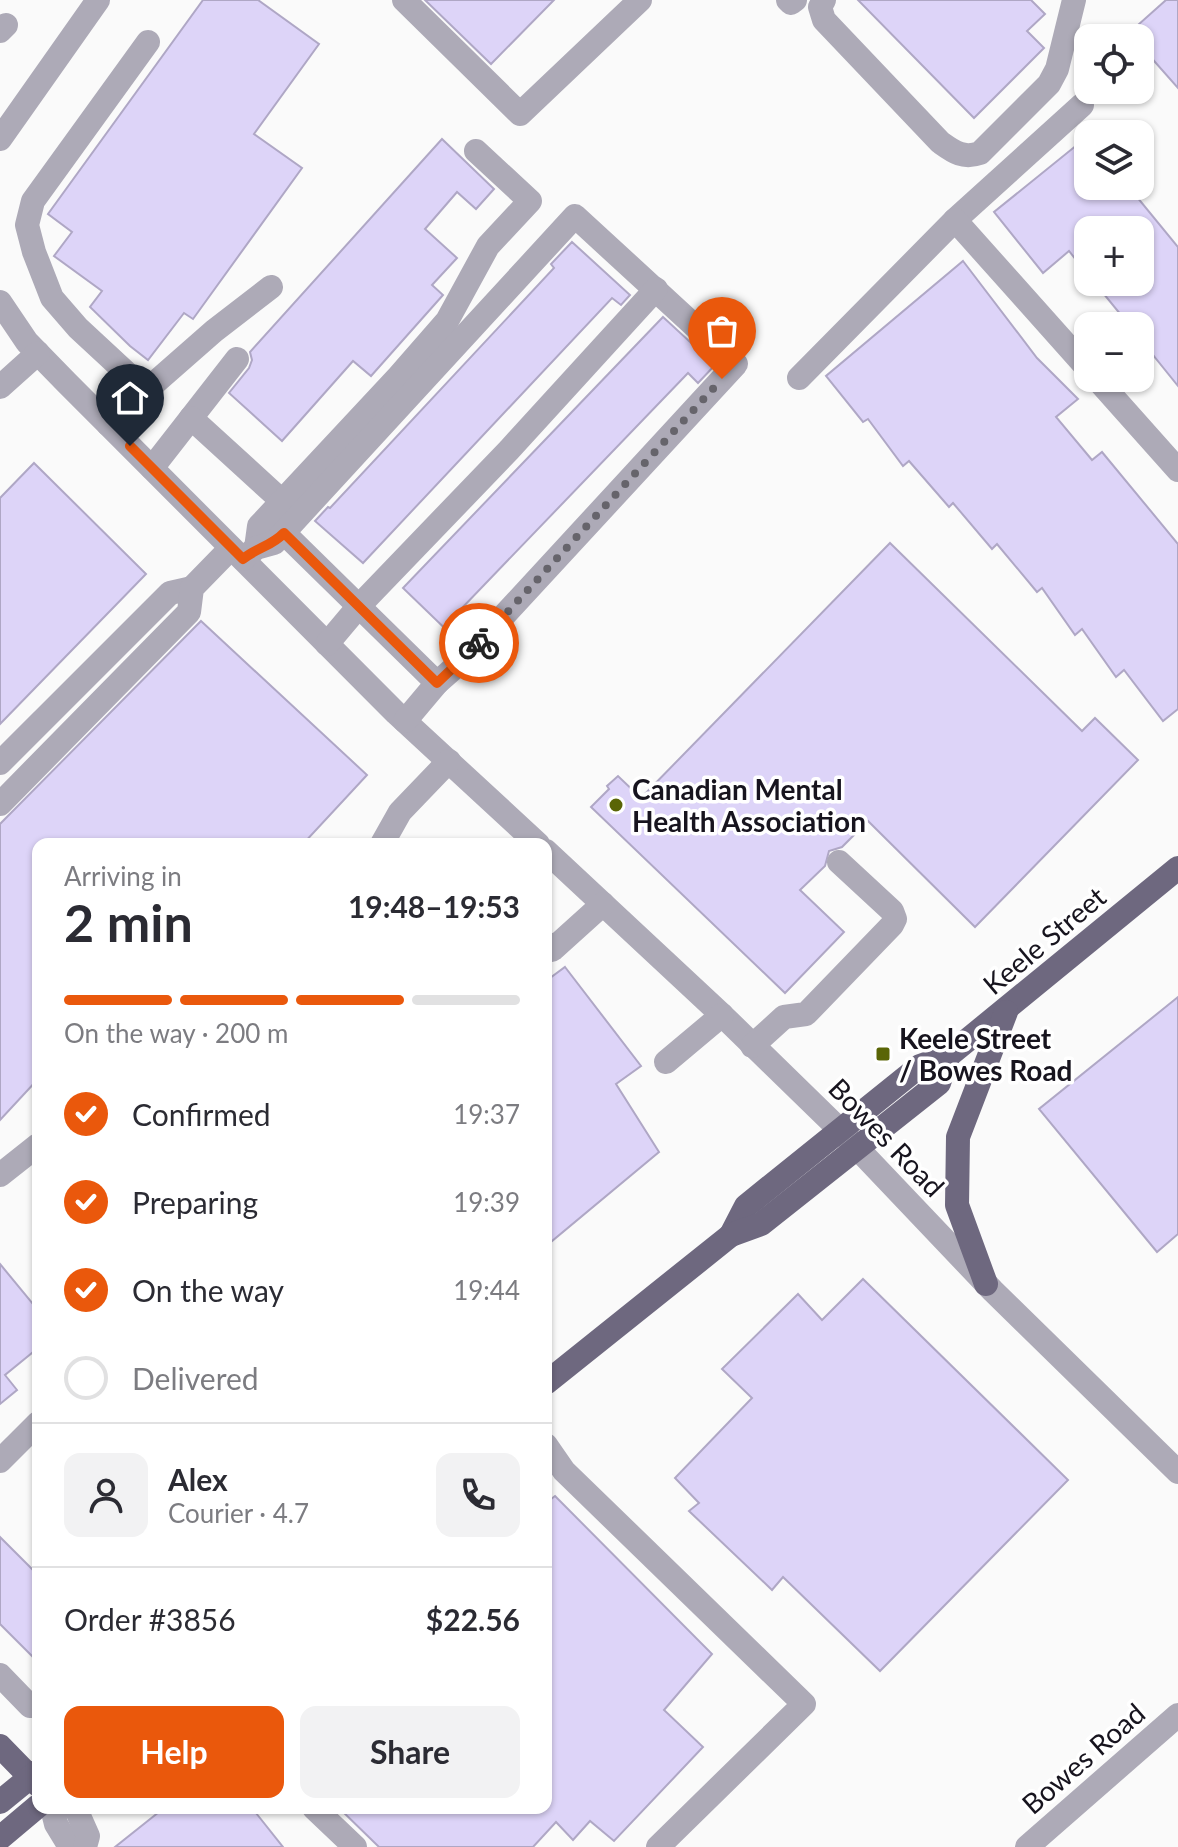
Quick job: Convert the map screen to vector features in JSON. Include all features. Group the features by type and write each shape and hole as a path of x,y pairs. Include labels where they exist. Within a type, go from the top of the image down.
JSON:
{"main road":[{"name":"Keele Street","path":"552,1378 731,1235 761,1224 849,1138 939,1083 948,1056 1007,1011 1178,868"},
{"path":"986,1284 957,1205 958,1137 1007,1011"},
{"path":"0,1746 32,1775"},
{"path":"0,1802 32,1780"},
{"path":"0,1838 32,1811"}],"street":[{"path":"0,139 8,104 98,0"},
{"path":"404,0 520,114 640,0"},
{"path":"788,0 791,3 795,0"},
{"path":"824,0 820,7 824,20 940,142 956,154 969,157 980,153 1049,84 1057,69 1074,0"},
{"path":"146,391 78,328 52,298 27,225 33,201 148,42"},
{"path":"799,378 955,220 1082,105"},
{"path":"0,763 170,593 192,588 243,551 259,526 447,321 488,246 530,201 476,151"},
{"path":"243,551 274,543 284,533 575,216 736,364 405,721"},
{"path":"955,220 1074,353"},
{"path":"108,424 214,331 271,287"},
{"path":"327,644 656,289"},
{"path":"0,302 8,317 38,353 108,424 243,551 327,644 405,721 532,838"},
{"path":"0,387 38,353"},
{"path":"152,468 237,359"},
{"path":"1108,392 1178,470"},
{"path":"191,418 282,501"},
{"path":"284,533 437,683"},
{"path":"0,804 189,612 192,588"},
{"path":"385,838 400,812 449,761"},
{"name":"Bowes Road","path":"552,857 849,1138 986,1284 1178,1472"},
{"path":"752,1046 784,1017 806,1014 895,919 892,911 839,862"},
{"path":"552,950 603,904"},
{"path":"666,1062 722,1015"},
{"path":"0,1175 32,1150"},
{"path":"0,1461 32,1429"},
{"path":"555,1478 804,1704 658,1847"},
{"path":"0,1675 32,1706"},
{"name":"Bowes Road","path":"1027,1847 1178,1715"},
{"path":"54,1814 70,1847"},
{"path":"78,1814 88,1836 85,1847"},
{"path":"320,1814 355,1847"}],"building":[{"path":"203,0 258,0 319,44 254,134 302,168 193,319 184,313 148,360 90,307 102,291 54,256 72,232 48,214"},
{"path":"425,0 554,0 491,64"},
{"path":"858,0 1031,0 1045,14 1027,31 1044,48 974,118"},
{"path":"1166,0 1178,0 1178,88 1154,61 1154,24 1139,24"},
{"path":"442,139 494,189 476,209 457,192 425,229 457,258 432,285 443,295 371,376 353,361 282,441 229,393 249,368 252,360 250,352"},
{"path":"1074,147 1074,200 1139,200 1153,216 1074,216 1074,257 1069,251 1043,273 994,212"},
{"path":"1154,218 1178,247 1178,386 1154,356 1154,312 1119,312 1105,296 1154,296"},
{"path":"572,242 630,295 621,305 612,298 363,563 315,521 554,268 551,264"},
{"path":"963,261 1037,358 1078,399 1056,417 1092,460 1102,452 1178,544 1178,709 1163,721 1124,670 1116,677 1082,629 1075,635 1042,588 1037,592 997,544 992,549 953,503 949,507 909,461 903,466 868,419 863,422 826,376"},
{"path":"663,317 715,365 698,383 688,373 461,609 475,623 458,641 403,588"},
{"path":"34,463 146,574 0,724 0,498"},
{"path":"890,543 1082,731 1095,718 1138,760 975,927 868,821 842,847 829,851 825,866 800,890 844,932 785,993 591,807 618,776 641,798"},
{"path":"201,621 367,775 309,838 32,838 32,1085 0,1120 0,824"},
{"path":"565,967 641,1066 616,1084 659,1152 552,1241 552,977"},
{"path":"1178,997 1178,1234 1157,1252 1039,1109"},
{"path":"0,1264 32,1303 32,1353 5,1375 17,1390 0,1404"},
{"path":"863,1279 1068,1480 880,1671 783,1577 772,1590 689,1511 699,1503 675,1478 752,1398 722,1369 798,1294 822,1320"},
{"path":"555,1496 712,1654 664,1710 703,1747 614,1841 590,1821 573,1840 556,1822 533,1847 379,1847 345,1814 552,1814 552,1498"},
{"path":"0,1537 32,1569 32,1656 0,1624"},
{"path":"156,1814 257,1814 283,1847 115,1847"}],"way so far":[{"path":"479,643 722,379"}],"place":[{"name":"Canadian Mental Health Association","path":"616,805"},
{"name":"Keele Street / Bowes Road","path":"883,1054"}],"route":[{"path":"130,446 243,559 256,548 274,543 284,533 437,683 479,643"}]}
